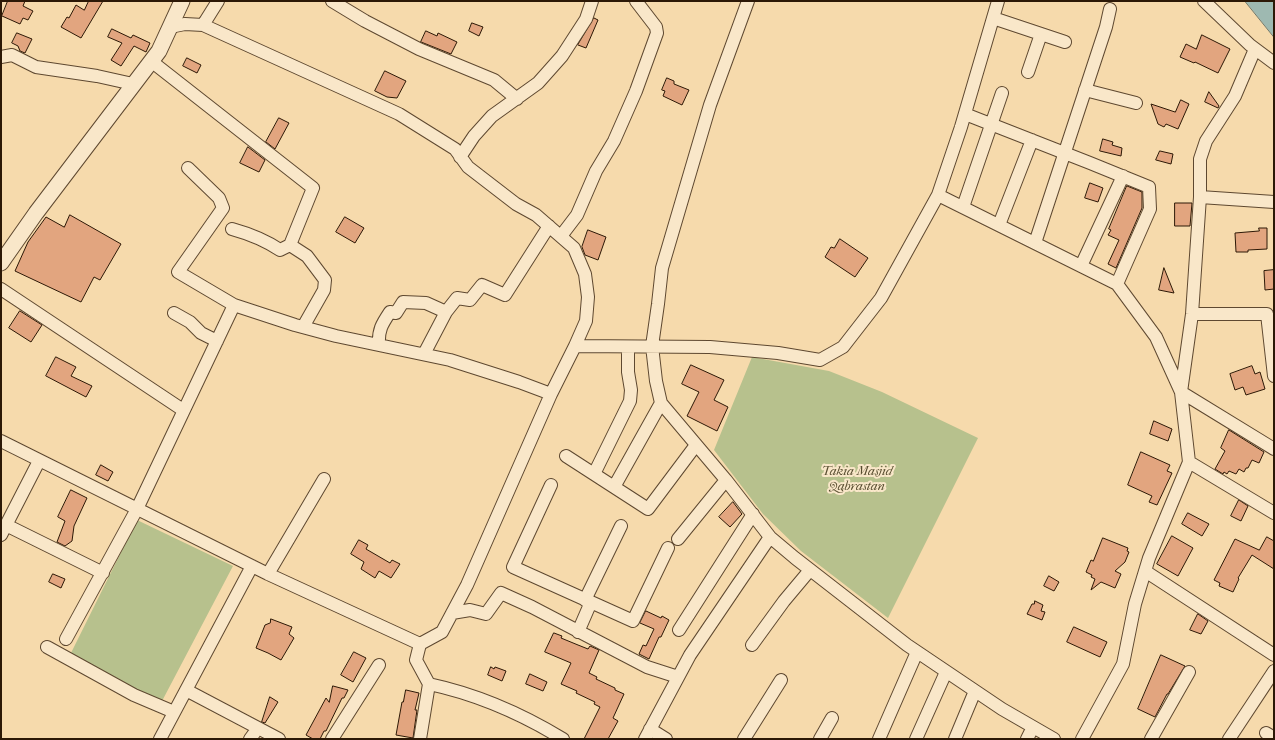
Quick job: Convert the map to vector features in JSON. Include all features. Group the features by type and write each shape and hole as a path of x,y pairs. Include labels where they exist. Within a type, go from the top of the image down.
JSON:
{"street":[{"path":"1,263 36,213 159,51 182,1"},
{"path":"203,25 218,1"},
{"path":"332,1 370,24 419,49 494,80 517,99"},
{"path":"460,156 474,136 492,116 538,84 562,56 586,19 592,1"},
{"path":"561,236 577,215 596,171 614,141 636,91 657,33 656,27 636,1"},
{"path":"748,1 710,105 662,268 652,346 660,403 726,480 770,537 810,570 917,652 975,691 1054,739"},
{"path":"575,346 710,347 778,353 820,360 843,347 881,298 938,195 965,114 997,1"},
{"path":"1204,1 1255,49 1274,63"},
{"path":"1035,243 1110,9"},
{"path":"993,18 1065,42"},
{"path":"170,27 185,24 203,25 399,114 455,149 468,166 516,204 536,214 574,248 585,274 588,297 586,320 575,346 551,394 467,584 452,613 442,632 420,644 416,660 429,684 420,739"},
{"path":"1028,72 1041,34"},
{"path":"1082,739 1123,664 1135,604 1148,558 1189,462 1181,392 1192,314 1200,197 1200,158 1206,142 1235,96 1255,49"},
{"path":"1,57 12,55 36,67 91,75 133,84"},
{"path":"150,61 313,188 290,245 280,250 255,236 232,229"},
{"path":"1085,90 1136,103"},
{"path":"963,207 1002,93"},
{"path":"965,114 1149,188 1150,209 1117,284"},
{"path":"999,225 1032,140"},
{"path":"188,168 219,198 223,208 178,272 234,304 303,327 336,336 450,360 491,372 551,394"},
{"path":"1081,266 1122,176"},
{"path":"938,195 1117,284 1156,337 1181,392 1274,449"},
{"path":"1200,197 1274,202"},
{"path":"424,354 446,312 457,298 470,300 482,285 505,295 549,226"},
{"path":"290,245 307,256 325,280 324,290 303,327"},
{"path":"1,289 183,410"},
{"path":"379,345 378,335 381,325 390,312 396,313 403,302 426,303 446,312"},
{"path":"66,639 137,509 234,304"},
{"path":"174,313 190,322 201,333 217,341"},
{"path":"1192,314 1267,314 1274,376"},
{"path":"594,474 630,401 631,390 628,372 628,347"},
{"path":"614,487 660,403"},
{"path":"1,441 268,574 420,644"},
{"path":"566,456 648,509 696,445"},
{"path":"39,461 4,530 103,573"},
{"path":"1189,462 1274,513"},
{"path":"268,574 324,479"},
{"path":"678,539 726,480"},
{"path":"551,485 513,567 633,621 668,548"},
{"path":"679,630 753,514"},
{"path":"578,632 588,601 621,526"},
{"path":"666,739 648,734 690,655 770,537"},
{"path":"160,739 252,566"},
{"path":"752,645 784,601 810,570"},
{"path":"1145,570 1274,655"},
{"path":"452,613 470,610 486,614 501,594 532,607 647,667 678,677"},
{"path":"48,647 134,695 174,712"},
{"path":"878,739 917,652"},
{"path":"332,739 379,665"},
{"path":"1229,739 1274,671"},
{"path":"916,739 946,672"},
{"path":"1151,739 1189,672"},
{"path":"744,739 780,680"},
{"path":"429,684 455,689 500,706 563,739"},
{"path":"186,690 279,739"},
{"path":"954,739 975,691"},
{"path":"820,739 832,718"},
{"path":"1027,739 1033,727"},
{"path":"250,739 258,728"}],"green space":[{"name":"Takia Masjid Qabrastan","path":"752,357 829,371 882,392 978,438 888,618 801,551 763,514 714,450"},
{"path":"137,520 233,566 161,703 70,655"}],"water":[{"path":"1245,1 1274,1 1274,37"}],"building":[{"path":"8,1 25,1 23,6 33,11 28,20 23,18 20,24 2,16"},
{"path":"89,1 103,1 81,38 61,27 67,17 69,18 76,5 84,10"},
{"path":"594,18 598,20 586,48 578,45"},
{"path":"472,23 483,27 479,36 469,31"},
{"path":"112,29 131,38 133,35 150,43 146,52 134,46 121,66 111,60 122,43 108,37"},
{"path":"426,31 437,36 438,33 457,42 451,54 421,42"},
{"path":"17,33 32,39 25,53 20,51 18,46 12,43"},
{"path":"1202,35 1230,49 1218,73 1195,62 1194,63 1180,57 1186,44 1196,49"},
{"path":"187,58 201,65 197,73 183,66"},
{"path":"385,71 406,81 397,98 387,97 375,91"},
{"path":"667,78 674,81 674,84 689,90 682,105 663,96 665,91 662,90"},
{"path":"1209,92 1219,106 1218,108 1205,102"},
{"path":"1181,100 1189,104 1178,129 1166,124 1164,127 1158,124 1151,104 1175,112"},
{"path":"279,118 289,123 275,149 266,142"},
{"path":"1103,139 1113,142 1112,145 1122,148 1121,156 1100,151"},
{"path":"248,147 265,160 259,172 240,163"},
{"path":"1160,151 1173,154 1171,164 1156,160"},
{"path":"1090,183 1103,188 1098,202 1085,198"},
{"path":"1127,186 1142,192 1142,208 1116,268 1108,264 1119,240 1108,235 1111,230 1109,229"},
{"path":"1175,203 1192,203 1190,226 1175,226"},
{"path":"70,215 121,244 100,280 94,277 81,302 15,271 28,242 46,217 64,227"},
{"path":"345,217 364,228 355,243 336,232"},
{"path":"1259,228 1267,228 1267,249 1236,252 1235,233 1259,231"},
{"path":"588,230 606,237 598,260 585,255 582,247"},
{"path":"840,239 868,258 855,277 825,257 831,247 834,248"},
{"path":"1164,268 1174,293 1159,290"},
{"path":"1274,270 1274,289 1265,290 1264,271"},
{"path":"20,311 42,325 31,342 9,328"},
{"path":"56,357 76,367 71,376 92,386 86,397 46,376"},
{"path":"691,365 724,380 714,400 728,407 717,431 687,416 699,392 682,384"},
{"path":"1252,366 1255,374 1260,372 1265,389 1246,395 1243,387 1235,390 1230,374"},
{"path":"1154,421 1172,429 1168,441 1150,434"},
{"path":"1229,430 1264,452 1259,463 1252,460 1244,472 1239,469 1236,474 1229,471 1227,474 1224,472 1223,474 1215,469 1225,451 1221,448"},
{"path":"1141,452 1170,465 1167,471 1172,473 1157,505 1149,502 1152,496 1128,485"},
{"path":"101,465 113,472 108,481 96,475"},
{"path":"71,490 87,498 74,526 72,541 65,546 57,542 65,521 58,517"},
{"path":"1239,500 1248,506 1241,521 1231,516"},
{"path":"733,502 742,514 730,527 719,517"},
{"path":"1188,513 1209,524 1202,536 1182,524"},
{"path":"1172,536 1193,548 1178,576 1157,564"},
{"path":"1267,537 1274,541 1274,569 1252,555 1238,578 1239,579 1233,592 1219,586 1220,583 1214,580 1235,539 1259,550"},
{"path":"1103,538 1128,548 1127,551 1129,552 1125,562 1115,571 1121,574 1115,588 1101,582 1091,590 1095,579 1091,577 1092,575 1086,572 1091,560 1093,561"},
{"path":"359,540 368,545 366,549 390,563 392,560 400,564 391,578 379,571 375,578 361,569 364,562 351,554"},
{"path":"53,574 65,579 61,588 49,582"},
{"path":"1049,576 1059,582 1054,591 1044,586"},
{"path":"1035,601 1043,605 1041,611 1045,612 1042,620 1027,614"},
{"path":"646,611 669,620 649,659 639,654 643,645 646,646 654,629 640,623"},
{"path":"1198,614 1208,621 1201,634 1190,630"},
{"path":"271,619 292,627 289,634 294,638 281,660 256,648 265,625 270,623"},
{"path":"1074,627 1107,642 1100,657 1067,642"},
{"path":"554,633 562,636 561,638 588,649 590,646 599,650 589,673 597,677 596,679 624,694 613,718 618,721 608,739 584,739 600,707 594,704 595,702 576,693 577,691 561,684 571,663 545,652"},
{"path":"354,652 366,658 353,682 341,675"},
{"path":"1161,655 1185,666 1167,694 1155,717 1138,709"},
{"path":"491,667 506,671 502,681 488,675"},
{"path":"530,674 547,682 543,691 526,684"},
{"path":"333,686 348,690 344,698 342,698 326,731 324,731 320,739 313,739 306,735 326,698 329,702"},
{"path":"406,690 419,693 415,710 417,710 413,738 396,735 402,702"},
{"path":"270,697 278,702 265,723 262,722"}]}
